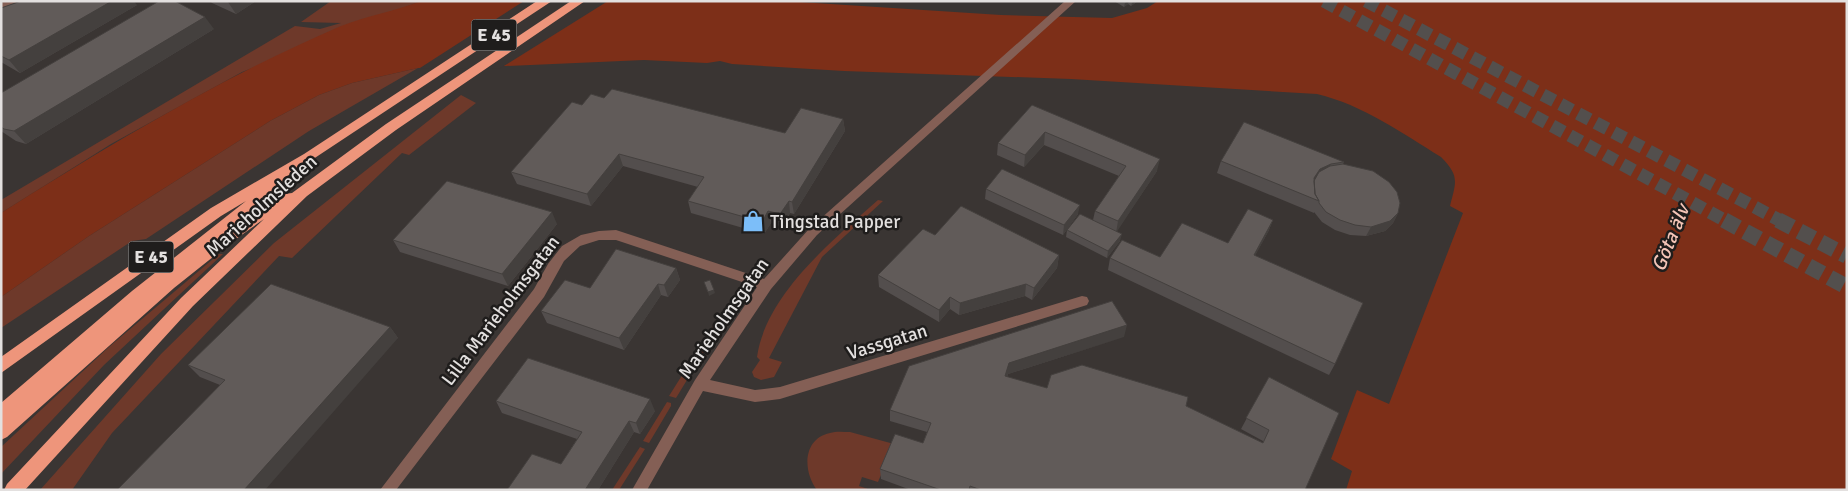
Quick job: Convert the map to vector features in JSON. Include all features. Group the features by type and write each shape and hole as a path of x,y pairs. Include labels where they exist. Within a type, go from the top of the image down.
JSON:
{"highway":[{"name":"Marieholmsleden","path":"1,366 216,212 309,157 546,1"},
{"name":"Marieholmsleden","path":"13,490 180,309 302,192 391,127 579,3"},
{"path":"1,414 138,295 309,157"},
{"name":"E 45","path":"1,432 83,357 228,236 264,211 302,192"}],"street":[{"path":"1,6 16,1"},
{"name":"Marieholmsgatan","path":"639,490 700,384 766,284 813,232 1071,1"},
{"name":"Lilla Marieholmsgatan","path":"387,490 539,293 556,262 570,244 595,234 616,235 766,284"},
{"name":"Vassgatan","path":"700,384 755,396 780,393 1082,301"}],"shaded area":[{"path":"331,1 421,1 242,72 111,144 1,213 1,200 295,26 320,29 341,23 301,22"},
{"path":"418,68 309,131 146,239 132,241 1,328 1,297 89,236 270,121 319,95 352,83"},
{"path":"461,95 476,103 409,155 402,153 292,258 279,256 112,433 72,490 40,490 161,354 274,243"},
{"path":"878,200 883,201 822,257 769,358 782,362 774,377 761,380 754,377 752,372 760,360 757,357 763,334 773,312 787,290 822,251"},
{"path":"219,254 223,254 104,365 1,474 1,447 110,346"},
{"path":"720,315 726,316 676,398 669,396"},
{"path":"667,402 671,403 671,406 649,443 643,441"},
{"path":"835,432 850,432 894,444 878,482 862,477 859,486 871,490 817,490 809,474 808,457 810,449 821,436"},
{"path":"640,447 645,449 619,490 612,490"}],"water":[{"name":"Göta älv","path":"421,1 784,1 1001,15 1112,18 1147,8 1158,1 1847,1 1847,490 1346,490 1352,471 1331,459 1357,390 1389,404 1463,213 1450,206 1455,180 1451,169 1441,157 1366,112 1317,94 1071,79 844,71 732,64 720,61 707,63 644,60 418,68 352,83 319,95 270,121 89,236 1,297 1,213 126,137 253,67 341,26"}],"pier":[{"path":"524,1 608,1 499,69 420,68"}],"building":[{"path":"21,1 112,1 9,60 1,56 1,8"},
{"path":"159,1 175,1 205,17 14,131 1,127 1,93"},
{"path":"612,89 785,133 801,108 843,119 792,202 789,201 780,214 768,211 762,222 688,201 704,177 619,154 587,194 511,172 572,102 582,105 591,94 604,98"},
{"path":"1032,105 1160,159 1118,221 1095,211 1126,166 1045,132 1025,155 998,143"},
{"path":"1244,122 1344,162 1331,164 1320,169 1314,178 1315,194 1319,201 1221,161"},
{"path":"1343,164 1373,171 1389,182 1397,192 1400,203 1398,213 1390,221 1371,227 1355,225 1340,220 1326,212 1315,194 1314,181 1319,172 1330,166"},
{"path":"1002,169 1080,205 1064,225 986,189"},
{"path":"447,181 552,212 502,274 393,240"},
{"path":"961,206 1059,255 1034,288 1026,284 960,303 950,297 939,310 878,275 923,229 935,235"},
{"path":"1248,209 1273,220 1254,255 1363,303 1335,364 1110,258 1122,240 1160,257 1182,223 1228,243"},
{"path":"1080,214 1122,234 1108,251 1067,230"},
{"path":"616,249 676,268 664,285 658,284 619,338 541,311 565,280 590,288"},
{"path":"710,280 714,290 708,292 704,282"},
{"path":"271,284 390,327 244,490 117,490 225,380 188,365"},
{"path":"1112,301 1127,325 1009,363 1005,376 1047,388 1051,375 1082,365 1188,397 1186,406 1263,443 1269,430 1246,418 1269,377 1339,413 1305,490 981,490 970,486 969,490 941,490 880,469 895,434 923,443 931,423 890,410 909,366"},
{"path":"528,358 650,399 636,423 629,421 585,490 507,490 532,454 561,464 582,432 496,401"}],"tunnel":[{"path":"1324,1 1726,221"},
{"path":"1366,1 1781,221"},
{"path":"1724,220 1847,287"},
{"path":"1778,220 1847,256"}],"place":[{"name":"Tingstad Papper","path":"753,221"}]}
